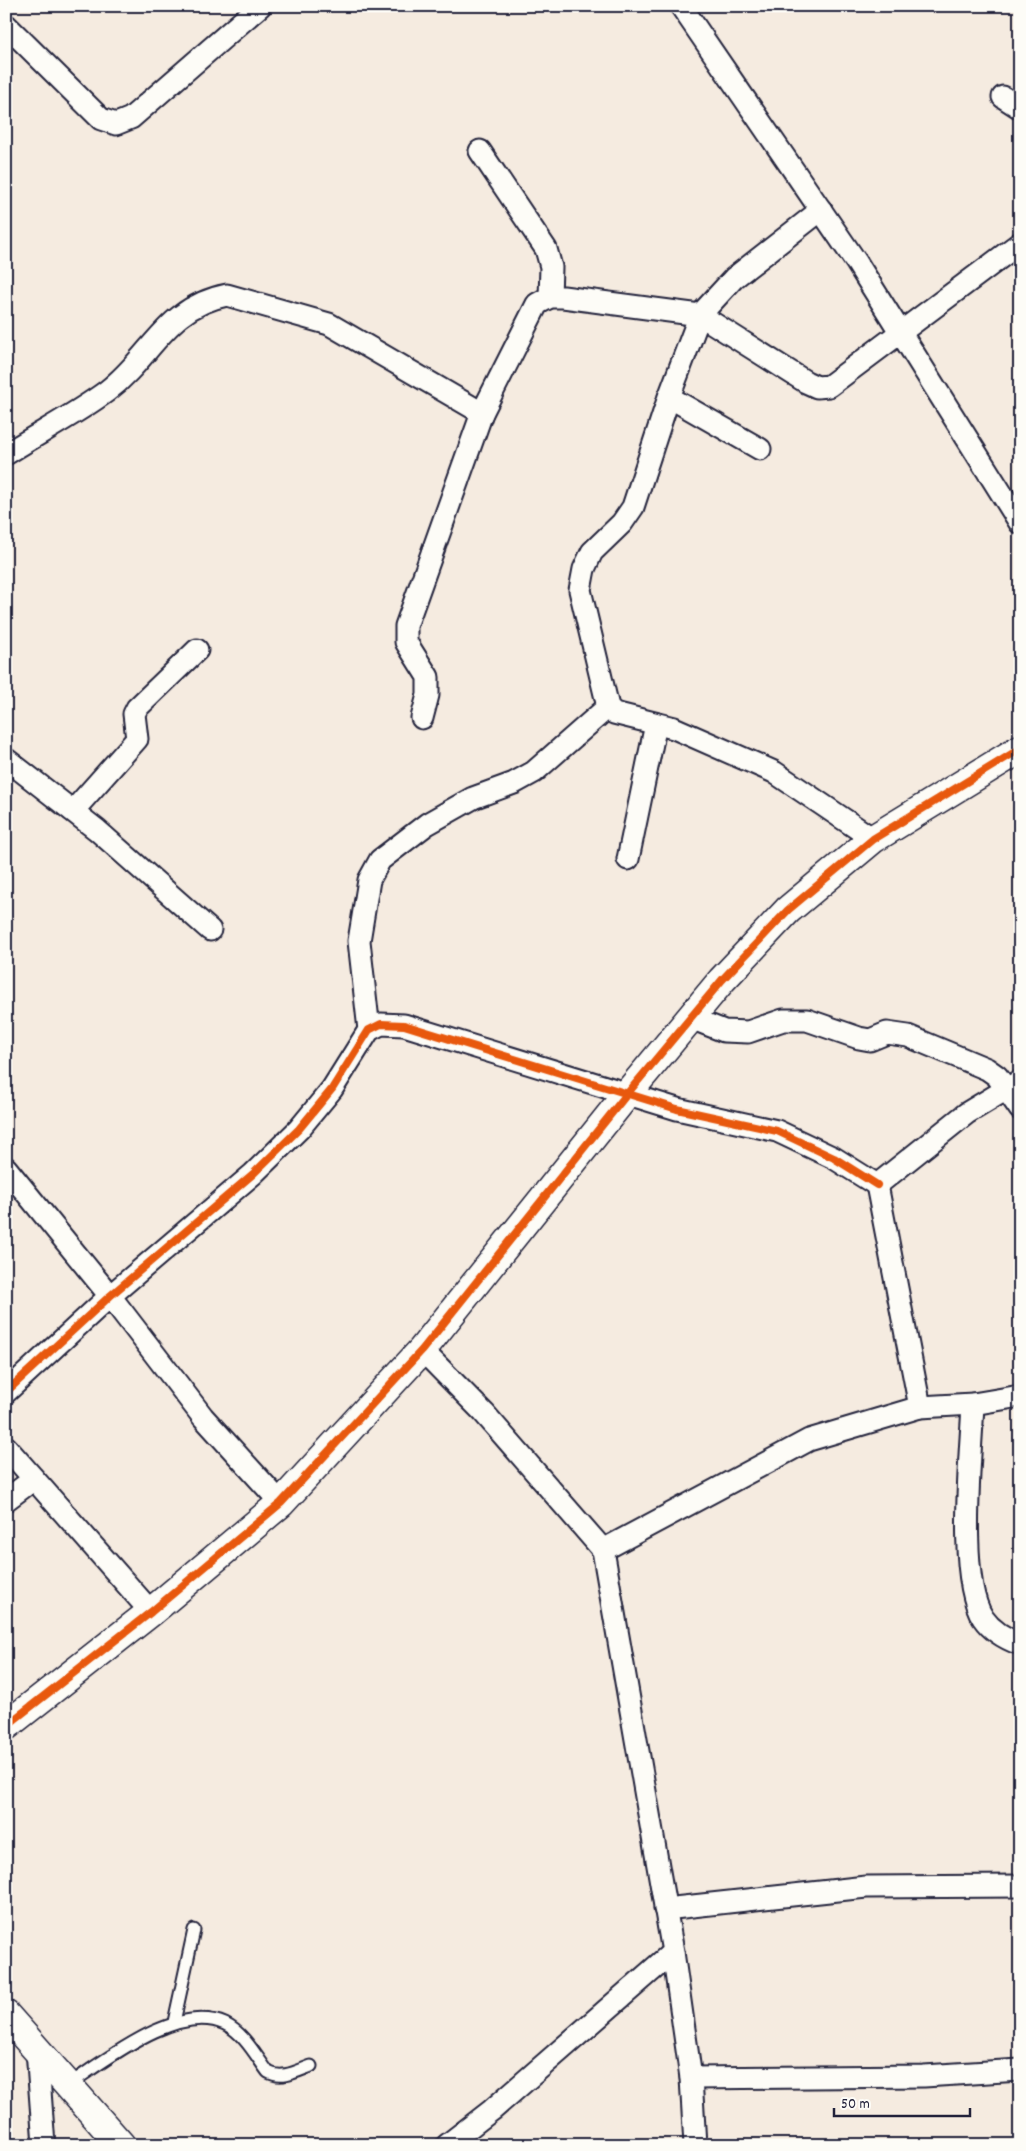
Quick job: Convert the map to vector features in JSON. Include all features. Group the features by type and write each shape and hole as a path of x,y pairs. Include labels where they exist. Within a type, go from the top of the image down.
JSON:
{"street":[{"path":"6,25 101,119 116,124 131,118 260,6"},
{"path":"681,6 821,210 1020,523"},
{"path":"480,151 546,249 551,267 550,297"},
{"path":"821,210 734,278 700,315 669,397 633,507 622,523 592,552 584,569 580,590 608,708 624,717 674,728 774,772 873,839"},
{"path":"422,718 428,696 428,677 406,642 406,626 482,414 537,304 550,297 563,297 700,315 817,387 829,386 1020,243"},
{"path":"6,454 107,391 128,372 168,326 187,310 215,297 227,294 329,324 482,414"},
{"path":"669,397 760,449"},
{"path":"73,811 137,739 134,714 137,708 197,650"},
{"path":"369,1030 358,941 369,880 380,860 427,824 473,798 514,783 534,772 608,708"},
{"path":"628,859 656,724"},
{"path":"6,1726 151,1612 281,1504 422,1350 627,1094 722,980 788,910 873,839 1020,748"},
{"path":"6,759 73,811 210,930"},
{"path":"691,1018 724,1031 748,1032 783,1020 807,1020 870,1040 887,1033 908,1036 987,1069 1012,1085 1020,1109"},
{"path":"6,1392 110,1296 253,1174 299,1129 332,1089 369,1030 382,1024 404,1025 677,1109 777,1131 834,1158 877,1184 920,1407"},
{"path":"877,1184 967,1113 1012,1085"},
{"path":"6,1168 110,1296 203,1418 281,1504"},
{"path":"422,1350 484,1413 603,1550 673,1952 691,2078 695,2145"},
{"path":"603,1550 809,1440 920,1407 972,1404 1020,1396"},
{"path":"972,1404 968,1522 971,1588 983,1618 997,1633 1020,1644"},
{"path":"6,1447 151,1612"},
{"path":"6,1500 34,1478"},
{"path":"665,1909 866,1887 1020,1886"},
{"path":"447,2145 492,2110 673,1952"},
{"path":"6,2015 121,2145"},
{"path":"37,2050 44,2145"},
{"path":"691,2078 924,2076 1020,2070"}],"lane":[{"path":"174,2022 194,1930"},
{"path":"68,2085 124,2048 174,2022 199,2019 213,2020 226,2025 242,2038 268,2072 274,2076 280,2076 311,2066"}],"cycle path":[{"path":"6,1726 151,1612 281,1503 422,1350 627,1094 722,980 788,910 873,839 1020,749"},
{"path":"6,1392 110,1296 253,1174 299,1129 332,1089 369,1030 381,1024 404,1025 677,1109 777,1131 834,1158 877,1185"}]}
